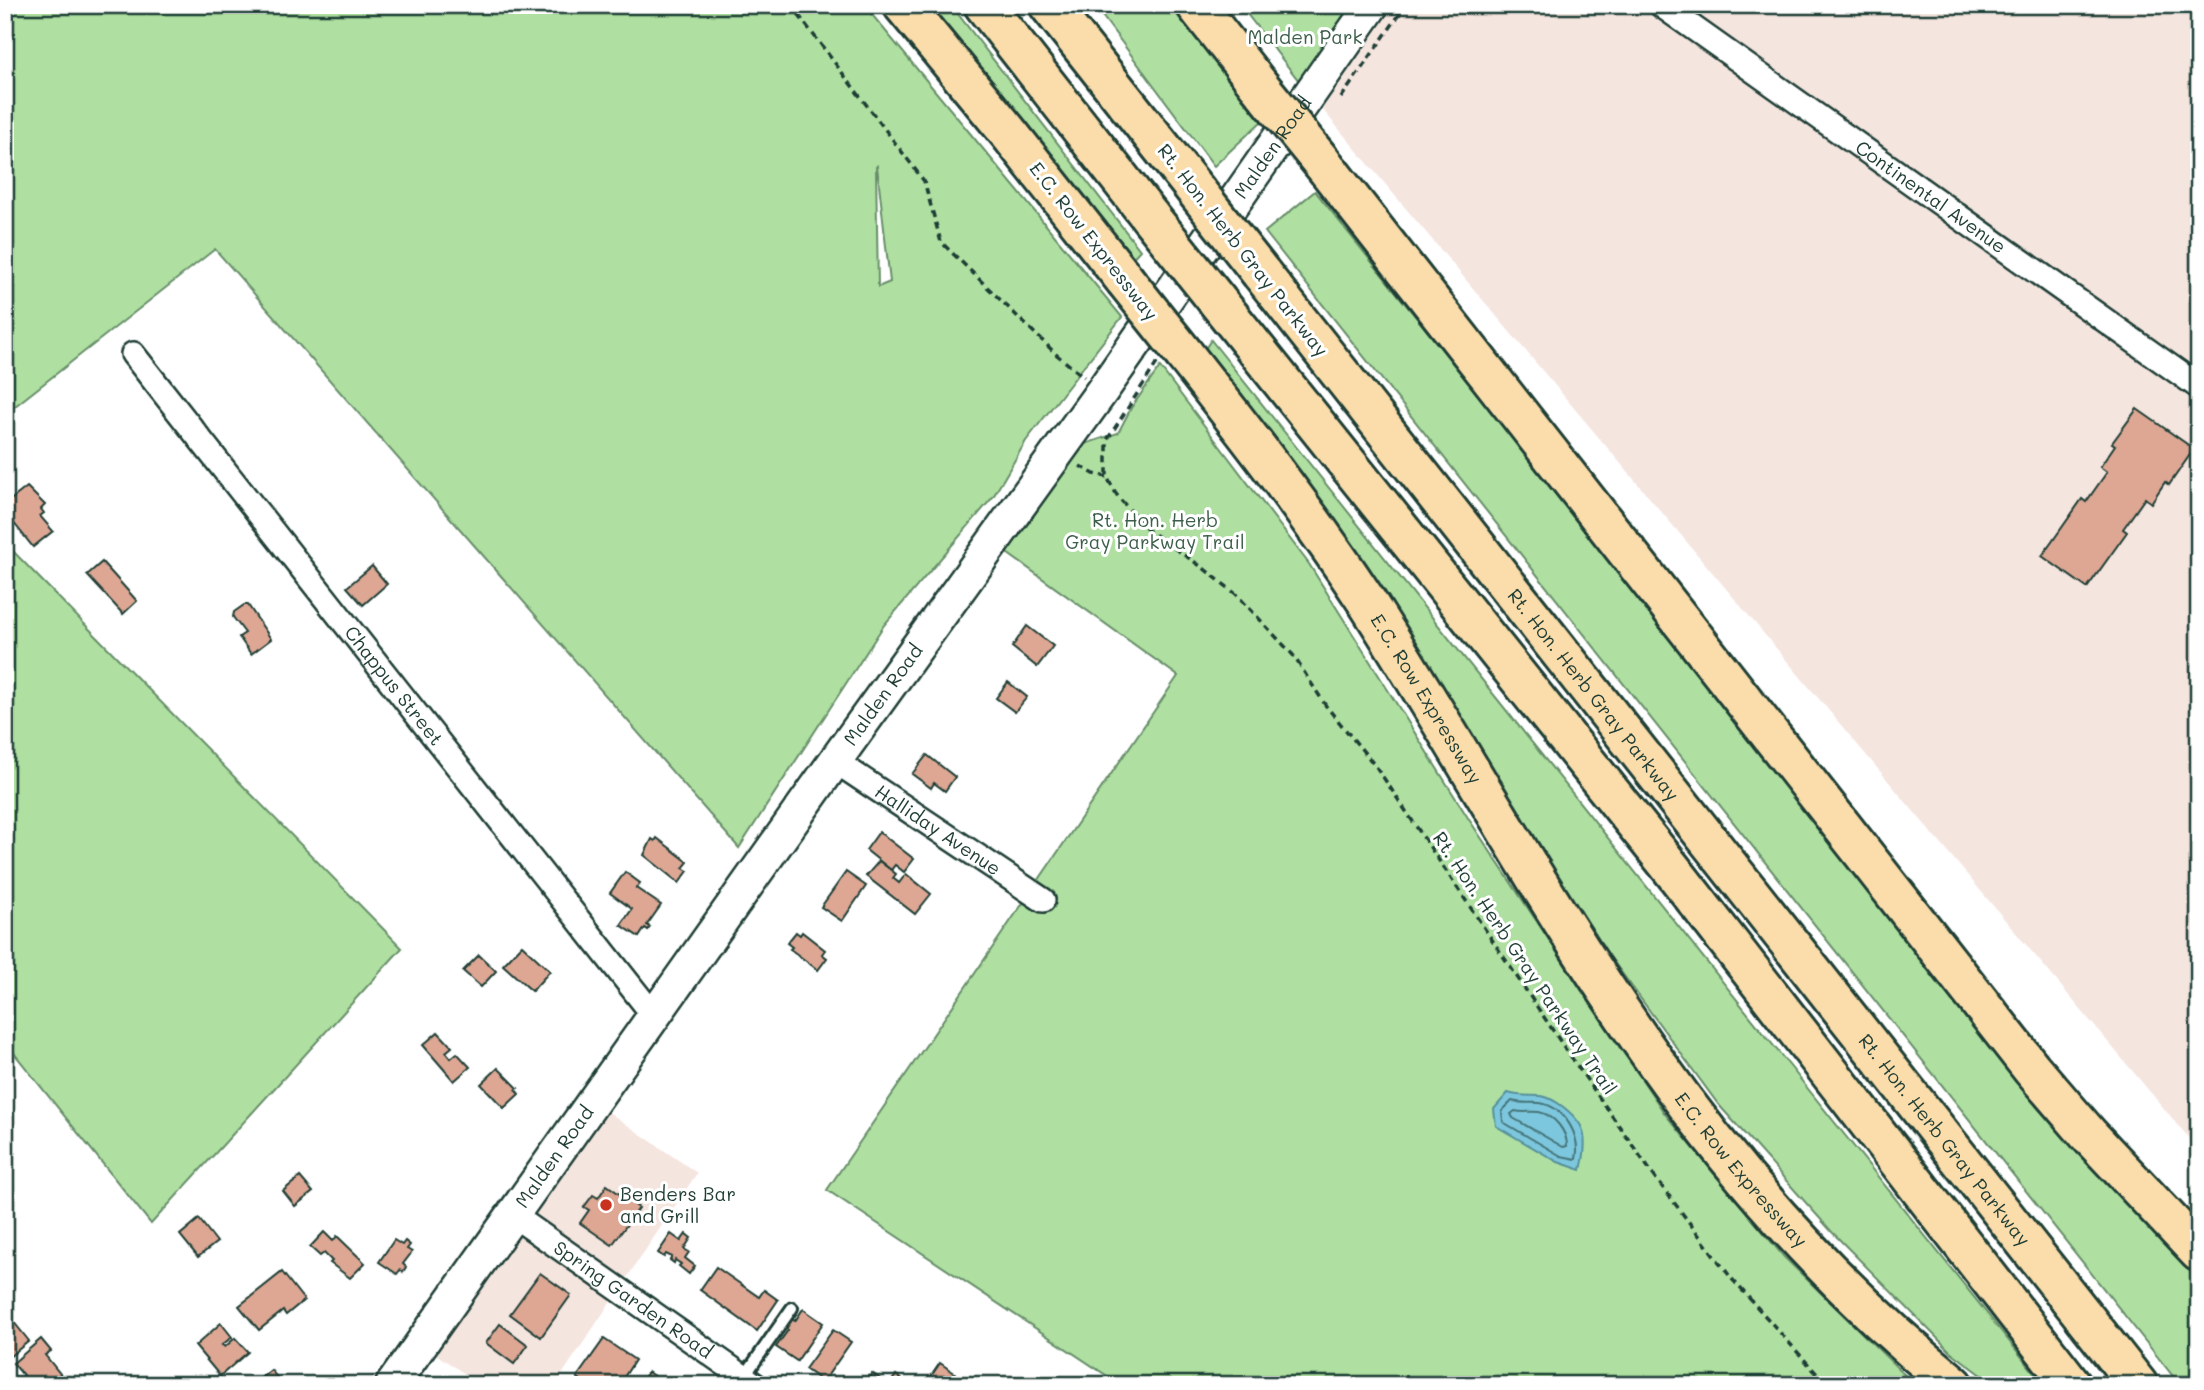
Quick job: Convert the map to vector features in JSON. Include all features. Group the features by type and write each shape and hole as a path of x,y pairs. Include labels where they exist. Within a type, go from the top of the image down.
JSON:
{"highway":[{"name":"E.C. Row Expressway","path":"903,5 1008,132 1278,475 1364,599 1574,939 1663,1073 1711,1136 1790,1228 1890,1329 1954,1385"},
{"path":"984,5 1671,868 2072,1385"},
{"name":"Rt. Hon. Herb Gray Parkway","path":"1049,5 2138,1385"},
{"path":"1196,5 2032,1069 2088,1134 2199,1252"}],"main road":[{"name":"Malden Road","path":"392,1385 835,761 1058,453 1372,5"}],"street":[{"name":"Continental Avenue","path":"1661,5 2199,387"},
{"name":"Chappus Street","path":"133,354 655,1017"},
{"name":"Halliday Avenue","path":"835,761 1043,900"},
{"name":"Spring Garden Road","path":"513,1215 749,1381"}],"lane":[{"path":"749,1381 792,1308"}],"path":[{"path":"791,5 924,181 941,242 1057,355 1102,391"},
{"name":"Rt. Hon. Herb Gray Parkway Trail","path":"1058,453 1094,474 1107,477 1118,497 1139,522 1221,581 1255,612 1293,655 1326,706 1377,768 1556,1036 1654,1176 1732,1279 1827,1385"}],"shaded area":[{"path":"1366,5 2199,5 2199,1150 1306,90"},
{"path":"594,1102 697,1173 555,1385 481,1385 421,1344"}],"green space":[{"path":"5,5 864,5 1122,317 1026,441 993,497 884,625 739,848 215,249 5,414","holes":["877,166 890,282 878,287"]},
{"path":"928,5 951,5 1140,250 1130,261"},
{"path":"1094,5 1170,5 1262,121 1214,166"},
{"name":"Malden Park","path":"1240,5 1366,5 1306,90"},
{"path":"1315,191 1724,702 2199,1267 2199,1385 2180,1385 1265,232"},
{"path":"1211,340 2044,1385 1995,1385 1950,1351 1832,1232 1718,1104 1558,886 1200,356"},
{"path":"1160,367 1309,564 1470,821 1665,1114 1784,1257 1915,1385 1121,1385 827,1190 1178,676 993,543 1058,453 1118,433 1131,408"},
{"path":"5,543 402,948 151,1224 5,1042"}],"water":[{"path":"1508,1093 1546,1097 1564,1107 1574,1117 1584,1136 1581,1170 1558,1162 1496,1126 1494,1109"}],"building":[{"path":"2137,409 2194,449 2169,485 2165,482 2151,503 2145,498 2123,529 2127,532 2087,588 2042,556 2082,499 2086,502 2107,472 2100,467 2115,445 2112,443"},
{"path":"27,487 45,505 41,509 44,513 40,516 53,531 33,547 5,512 5,498 8,502"},
{"path":"102,562 137,601 123,614 87,575"},
{"path":"372,566 387,584 363,605 347,587"},
{"path":"248,605 271,639 251,654 239,637 245,633 233,617 234,612"},
{"path":"1027,626 1053,646 1037,667 1012,647"},
{"path":"1008,682 1027,697 1015,712 996,698"},
{"path":"927,755 955,777 945,791 934,783 931,788 912,774"},
{"path":"879,832 914,859 904,872 895,865 891,870 866,850"},
{"path":"657,838 688,862 683,868 688,871 679,883 644,855 652,839 655,841"},
{"path":"879,861 896,874 893,878 899,883 906,874 931,894 915,914 866,876"},
{"path":"625,872 640,883 636,888 661,905 647,925 650,927 648,930 645,928 639,937 621,925 632,909 610,893"},
{"path":"846,872 866,886 842,921 821,907"},
{"path":"796,932 800,935 802,932 825,950 822,954 827,958 818,970 790,949 792,947 787,943"},
{"path":"522,945 550,971 532,991 503,965"},
{"path":"479,955 496,971 481,987 463,971"},
{"path":"438,1032 452,1047 446,1052 451,1058 457,1053 470,1067 454,1081 423,1045"},
{"path":"498,1068 518,1088 516,1090 519,1094 504,1108 481,1084"},
{"path":"300,1177 313,1192 295,1206 283,1191"},
{"path":"607,1185 639,1208 612,1245 580,1223 589,1210 584,1207 593,1195 598,1198"},
{"path":"199,1219 217,1242 198,1257 180,1235"},
{"path":"324,1232 333,1241 337,1236 365,1263 350,1278 330,1263 332,1261 324,1253 320,1256 310,1247"},
{"path":"671,1234 681,1241 686,1234 691,1238 684,1249 689,1252 685,1258 695,1266 689,1274 679,1266 681,1264 670,1260 672,1257 666,1254 664,1257 658,1253"},
{"path":"394,1240 402,1245 405,1241 410,1245 407,1249 412,1252 403,1264 406,1267 403,1272 400,1270 397,1274 379,1262"},
{"path":"716,1267 759,1297 764,1290 778,1300 757,1331 700,1290"},
{"path":"282,1272 304,1300 286,1315 283,1311 259,1330 239,1306"},
{"path":"540,1273 571,1295 541,1337 510,1314"},
{"path":"803,1309 823,1323 797,1361 776,1347 788,1330 783,1327 790,1317 795,1321"},
{"path":"5,1311 29,1341 9,1357 5,1352"},
{"path":"221,1323 232,1337 222,1345 225,1347 235,1338 248,1352 220,1376 195,1346"},
{"path":"500,1324 528,1345 514,1364 486,1343"},
{"path":"833,1330 851,1342 823,1382 805,1369"},
{"path":"41,1339 51,1351 45,1355 69,1385 31,1385 13,1363"},
{"path":"604,1339 635,1360 619,1385 587,1385 577,1377"},
{"path":"940,1363 959,1376 954,1385 925,1385"},
{"path":"271,1370 283,1385 249,1383 255,1379 257,1381"},
{"path":"648,1372 664,1383 663,1385 639,1385"},
{"path":"872,1373 889,1385 863,1385"},
{"path":"896,1375 909,1385 889,1385"}],"place":[{"name":"Benders Bar and Grill","path":"606,1205"}]}
